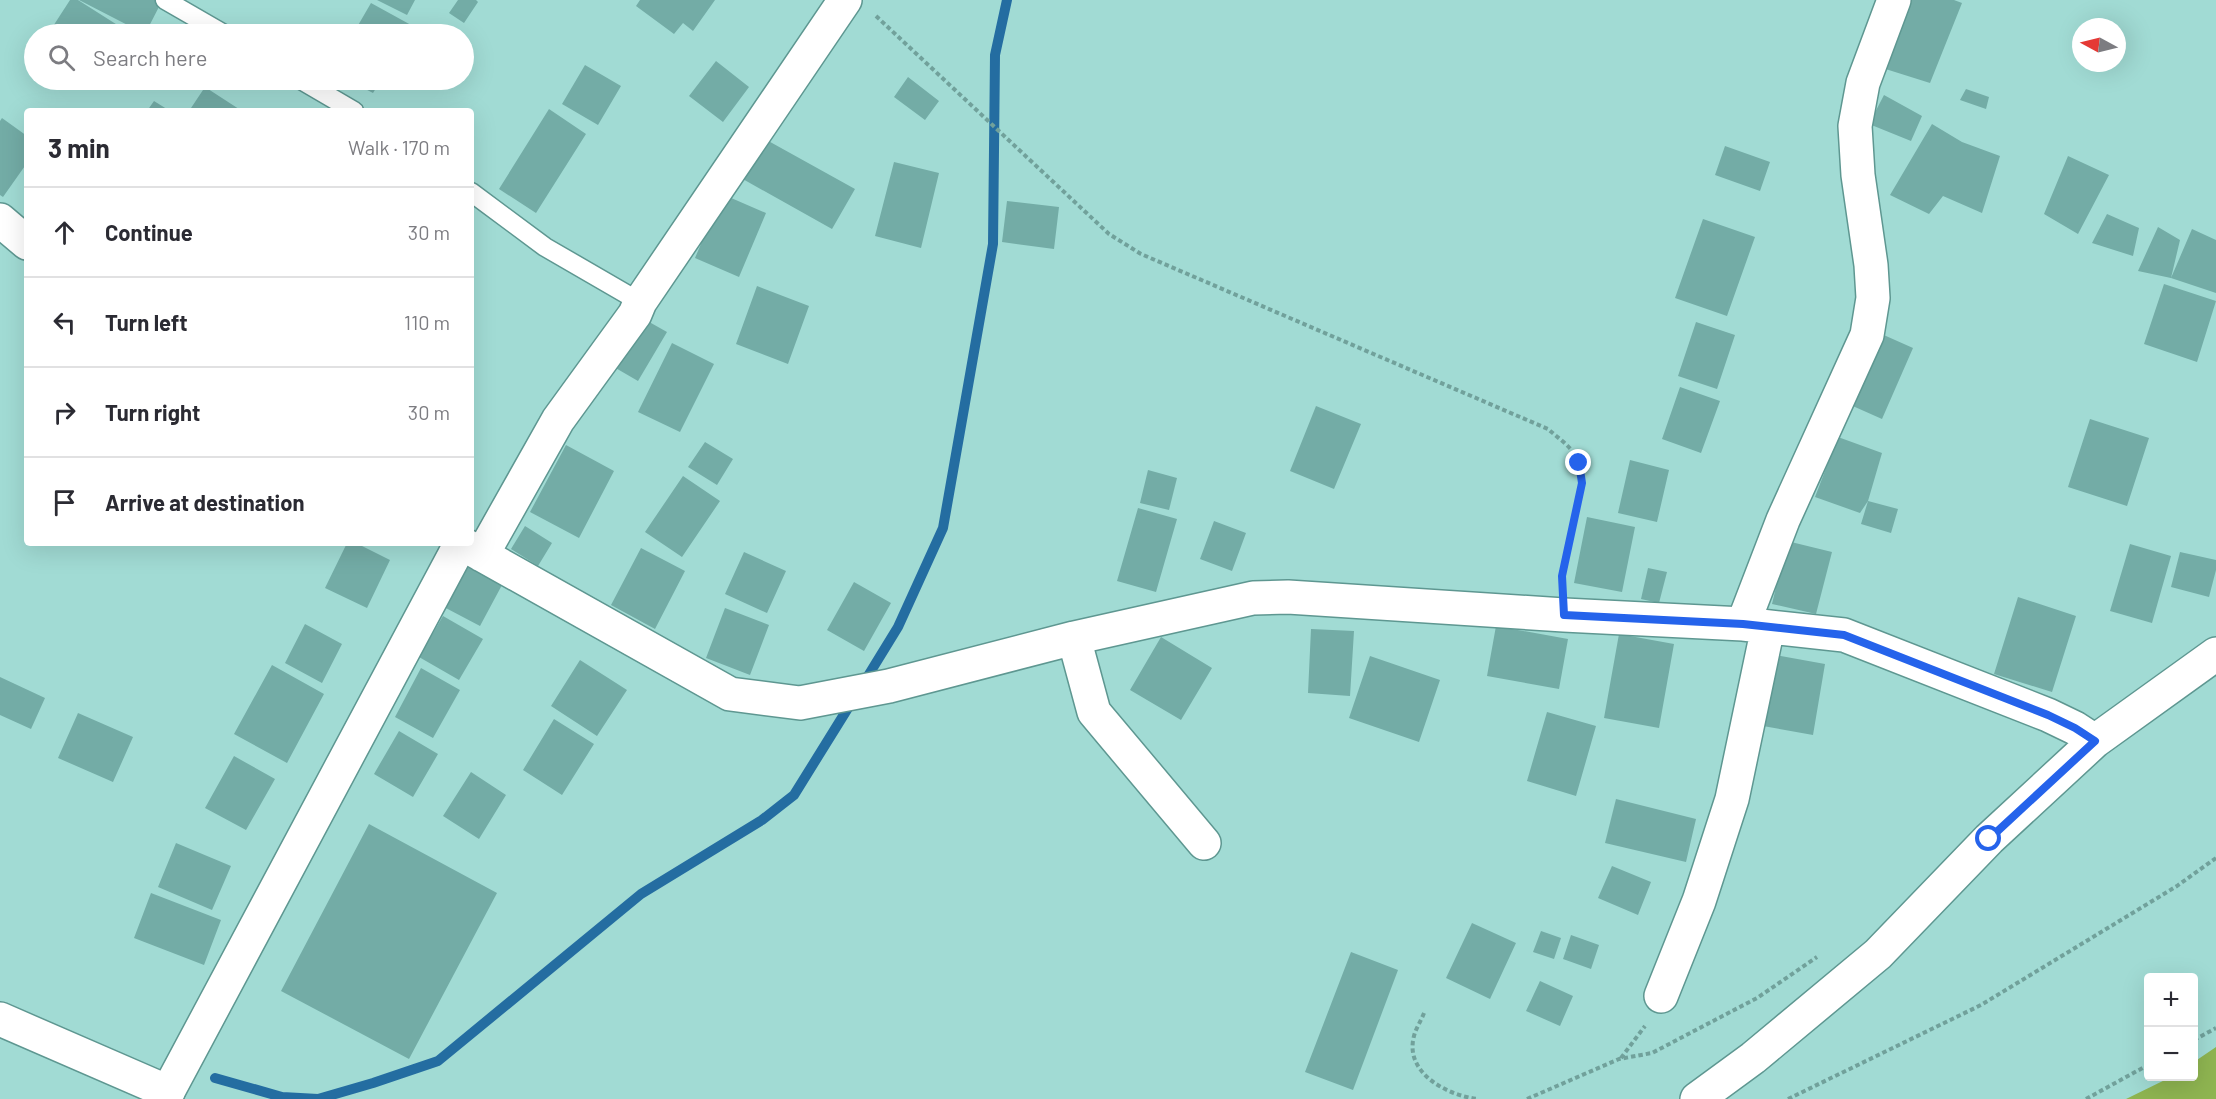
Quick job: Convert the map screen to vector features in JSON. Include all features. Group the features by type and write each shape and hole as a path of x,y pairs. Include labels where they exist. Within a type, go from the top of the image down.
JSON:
{"street":[{"path":"1661,996 1699,901 1732,799 1756,625 1783,520 1868,335 1873,298 1871,265 1858,175 1855,126 1863,84 1894,0"},
{"path":"474,539 635,314 640,302 858,6"},
{"path":"0,220 24,240"},
{"path":"0,1019 166,1095 468,547 730,694 800,704 889,686 1074,638 1253,598 1288,597 1756,625 1844,635 2048,715 2095,741"},
{"path":"1074,638 1094,712 1204,843"},
{"path":"1697,1099 1753,1058 1878,954 1989,839 2095,741 2216,654"}],"lane":[{"path":"165,0 207,24"},
{"path":"318,90 349,108"},
{"path":"474,194 545,247 640,302"}],"path":[{"path":"858,6 1109,234 1125,244 1142,254 1548,429 1569,447 1579,463 1582,483 1562,576 1564,615"},
{"path":"1788,1099 1981,1005 2177,886 2216,858"},
{"path":"1527,1099 1619,1059 1652,1053 1757,998 1824,952"},
{"path":"1619,1059 1639,1036 1661,996"},
{"path":"1424,1013 1414,1037 1415,1061 1431,1081 1460,1096 1477,1099"},
{"path":"2198,1037 2216,1028"},
{"path":"2086,1099 2144,1067"}],"green space":[{"path":"2216,1047 2216,1099 2126,1099 2163,1081 2198,1081 2198,1059"}],"building":[{"path":"70,0 78,0 116,24 54,24"},
{"path":"79,0 162,1 150,24 126,24"},
{"path":"377,0 415,0 407,15"},
{"path":"458,0 478,2 464,23 449,13"},
{"path":"640,0 715,0 693,31 683,23 674,34 636,6"},
{"path":"1902,0 1954,0 1962,3 1930,83 1876,66"},
{"path":"371,3 409,24 359,24"},
{"path":"716,61 749,87 723,122 689,96"},
{"path":"585,65 621,86 598,125 562,104"},
{"path":"908,77 939,101 925,120 894,97"},
{"path":"1966,89 1989,97 1986,109 1960,100"},
{"path":"203,90 210,90 237,108 191,108"},
{"path":"1884,95 1922,116 1911,141 1869,124"},
{"path":"154,101 165,108 149,108"},
{"path":"549,109 586,134 536,213 499,189"},
{"path":"2,118 24,134 24,167 3,197 0,195 0,121"},
{"path":"1932,124 1962,142 2000,156 1982,213 1943,196 1929,214 1890,195"},
{"path":"763,138 855,189 832,229 741,178"},
{"path":"1725,146 1770,162 1760,191 1715,175"},
{"path":"2068,156 2109,175 2078,234 2044,214"},
{"path":"894,162 939,173 921,248 875,236"},
{"path":"722,194 766,213 739,277 695,258"},
{"path":"1007,201 1059,207 1054,249 1002,242"},
{"path":"2107,214 2139,228 2133,256 2092,243"},
{"path":"1703,219 1755,237 1727,316 1675,298"},
{"path":"2158,227 2180,240 2171,278 2138,271"},
{"path":"2192,229 2216,240 2216,293 2171,278"},
{"path":"2164,284 2216,301 2197,362 2144,344"},
{"path":"757,286 809,306 788,364 736,344"},
{"path":"635,314 667,332 638,381 607,363"},
{"path":"1696,322 1735,335 1717,389 1678,376"},
{"path":"1877,332 1913,348 1882,419 1846,403"},
{"path":"672,343 714,364 680,432 638,412"},
{"path":"1680,387 1720,401 1701,453 1662,439"},
{"path":"1316,406 1361,424 1334,489 1290,471"},
{"path":"2090,419 2149,438 2127,506 2068,487"},
{"path":"1838,437 1882,453 1868,501 1860,513 1815,497"},
{"path":"705,442 733,459 717,485 688,467"},
{"path":"566,445 614,471 579,538 530,512"},
{"path":"1630,460 1669,470 1657,522 1618,513"},
{"path":"1148,470 1177,478 1169,510 1140,503"},
{"path":"683,476 720,501 682,557 645,532"},
{"path":"1868,501 1898,509 1891,533 1861,524"},
{"path":"1138,508 1177,519 1156,592 1117,581"},
{"path":"1587,517 1635,527 1622,592 1574,583"},
{"path":"1214,521 1246,533 1232,571 1200,559"},
{"path":"525,526 552,543 538,566 511,549"},
{"path":"1787,541 1832,552 1816,614 1772,604"},
{"path":"2130,544 2171,556 2152,623 2110,611"},
{"path":"346,546 362,546 390,560 367,608 325,588"},
{"path":"641,548 685,571 655,629 611,605"},
{"path":"744,552 786,571 767,613 725,594"},
{"path":"2180,552 2216,560 2216,570 2209,597 2171,587"},
{"path":"464,565 502,585 480,626 442,606"},
{"path":"1648,568 1667,572 1659,603 1641,599"},
{"path":"854,582 891,603 864,651 827,630"},
{"path":"2018,597 2076,616 2052,692 1994,674"},
{"path":"725,608 769,625 750,675 706,658"},
{"path":"443,616 483,639 459,680 419,657"},
{"path":"305,624 342,644 322,683 285,663"},
{"path":"1496,626 1568,639 1559,689 1487,676"},
{"path":"1311,629 1354,631 1350,696 1308,693"},
{"path":"1619,634 1674,644 1659,728 1604,718"},
{"path":"1161,637 1212,668 1181,720 1130,690"},
{"path":"1775,655 1825,664 1813,735 1763,726"},
{"path":"1370,656 1440,680 1419,742 1349,718"},
{"path":"580,660 627,690 597,736 551,706"},
{"path":"272,665 324,694 287,763 234,734"},
{"path":"421,668 460,690 433,738 395,717"},
{"path":"0,677 45,698 31,729 0,715"},
{"path":"1547,712 1596,726 1576,796 1527,781"},
{"path":"78,713 133,737 113,782 58,758"},
{"path":"554,719 594,744 562,795 523,770"},
{"path":"399,731 438,754 413,797 374,774"},
{"path":"234,756 275,779 246,830 205,808"},
{"path":"471,772 506,795 479,839 443,816"},
{"path":"1616,799 1696,819 1686,862 1605,843"},
{"path":"369,824 497,893 409,1059 281,991"},
{"path":"176,843 231,866 212,910 158,887"},
{"path":"1612,866 1651,882 1638,915 1598,898"},
{"path":"151,893 221,920 204,965 134,938"},
{"path":"1472,923 1516,943 1490,999 1446,978"},
{"path":"1541,931 1561,938 1554,959 1533,952"},
{"path":"1571,935 1599,945 1591,969 1563,959"},
{"path":"1351,952 1398,970 1353,1090 1305,1072"},
{"path":"1540,981 1573,996 1560,1026 1526,1011"}],"waterway":[{"path":"863,684 898,627 943,528 993,244 995,55 1007,0"},
{"path":"215,1078 282,1097 318,1099 438,1061 641,894 762,820 794,795 853,700"}],"route":[{"path":"1579,463 1582,483 1562,576 1564,615 1743,624 1844,635 2048,715 2095,741 1989,839"}]}
